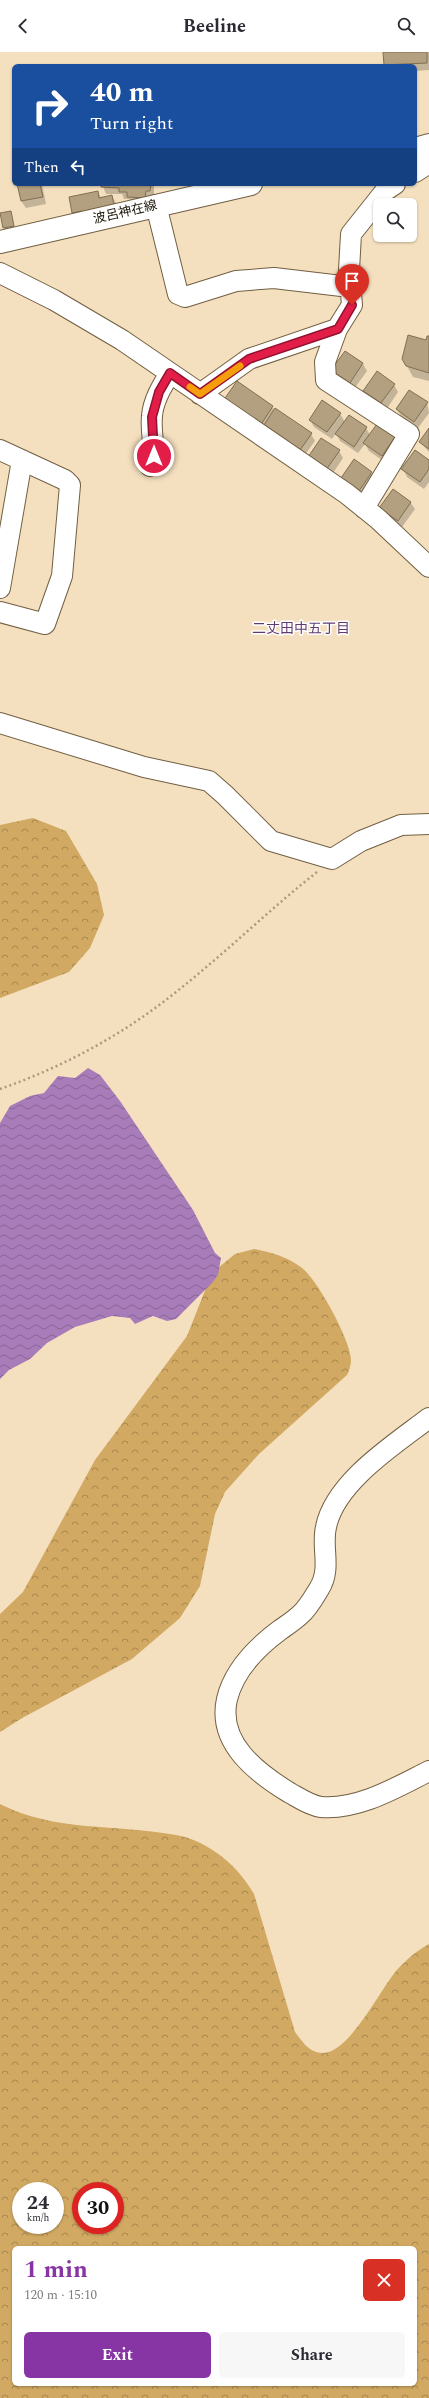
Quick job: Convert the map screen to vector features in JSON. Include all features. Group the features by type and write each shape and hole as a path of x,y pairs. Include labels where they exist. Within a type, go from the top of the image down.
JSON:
{"main road":[{"path":"417,148 429,146"},
{"name":"波呂神在線","path":"0,242 242,186"}],"street":[{"path":"417,171 429,163"},
{"path":"364,508 409,434 326,380 325,362 338,329 352,305 350,287 351,234 386,190 392,186"},
{"path":"156,205 178,294 185,297 236,281 274,278 350,287"},
{"path":"0,273 54,300 115,336 170,373 364,508 429,567"},
{"path":"200,394 249,359 338,329"},
{"path":"150,466 154,456 152,417 154,405 170,373"},
{"path":"0,450 65,480 70,485 62,576 44,624 0,612"},
{"path":"0,588 4,533 22,460"},
{"path":"0,723 144,766 208,781 225,794 270,841 332,859 361,841 401,825 429,824"},
{"path":"429,1418 369,1465 349,1486 336,1504 326,1528 327,1563 325,1578 320,1588 301,1614 262,1644 240,1671 227,1700 226,1716 230,1736 237,1750 256,1770 301,1800 320,1807 340,1806 382,1795 429,1771"}],"path":[{"path":"0,1089 34,1077 118,1033 171,995 332,859"}],"green space":[{"path":"33,818 66,831 97,884 104,915 90,948 69,972 0,998 0,825"},
{"path":"254,1249 273,1253 291,1261 302,1268 316,1284 332,1311 350,1351 350,1368 347,1375 259,1454 225,1492 215,1514 200,1586 180,1618 132,1659 24,1717 0,1732 0,1614 23,1592 95,1460 187,1336 206,1288 218,1268 235,1254"},
{"path":"0,1804 21,1813 64,1823 176,1835 200,1843 221,1856 240,1874 254,1894 295,2032 306,2046 314,2051 323,2053 333,2050 343,2043 363,2019 396,1971 411,1956 429,1944 429,2398 0,2398"}],"water":[{"path":"88,1068 100,1075 120,1101 193,1210 215,1253 221,1258 218,1275 176,1319 167,1321 153,1316 135,1324 130,1318 112,1316 75,1327 47,1343 30,1359 9,1370 0,1379 0,1123 10,1106 30,1096 44,1093 58,1076 75,1078"}],"building":[{"path":"383,52 427,52 427,63 384,64"},
{"path":"17,186 40,186 43,197 21,201"},
{"path":"151,186 150,191 146,191 145,198 127,197 127,192 119,192 119,188 101,187"},
{"path":"98,191 99,198 112,195 115,211 83,215 82,211 72,213 69,197"},
{"path":"11,211 14,226 3,228 0,213"},
{"path":"408,335 426,340 427,336 429,336 429,373 406,366 402,359"},
{"path":"345,351 363,363 350,383 331,370"},
{"path":"377,371 395,384 381,403 363,391"},
{"path":"237,381 273,406 260,426 223,401"},
{"path":"409,390 428,402 414,422 396,409"},
{"path":"322,400 341,413 327,432 309,420"},
{"path":"275,408 312,433 298,453 262,428"},
{"path":"349,415 367,427 354,447 335,434"},
{"path":"377,424 395,437 382,456 363,443"},
{"path":"429,428 429,449 419,442"},
{"path":"321,438 340,450 326,470 308,457"},
{"path":"415,450 429,460 429,469 420,482 401,469"},
{"path":"354,459 372,472 359,491 341,478"},
{"path":"393,489 411,502 398,521 379,508"}],"slow traffic":[{"path":"190,387 200,394 240,366"}],"district":[{"name":"二丈田中五丁目","path":"301,628"}],"route":[{"path":"154,456 152,417 154,405 159,392 170,373 200,394 249,359 338,329 352,305"}]}
